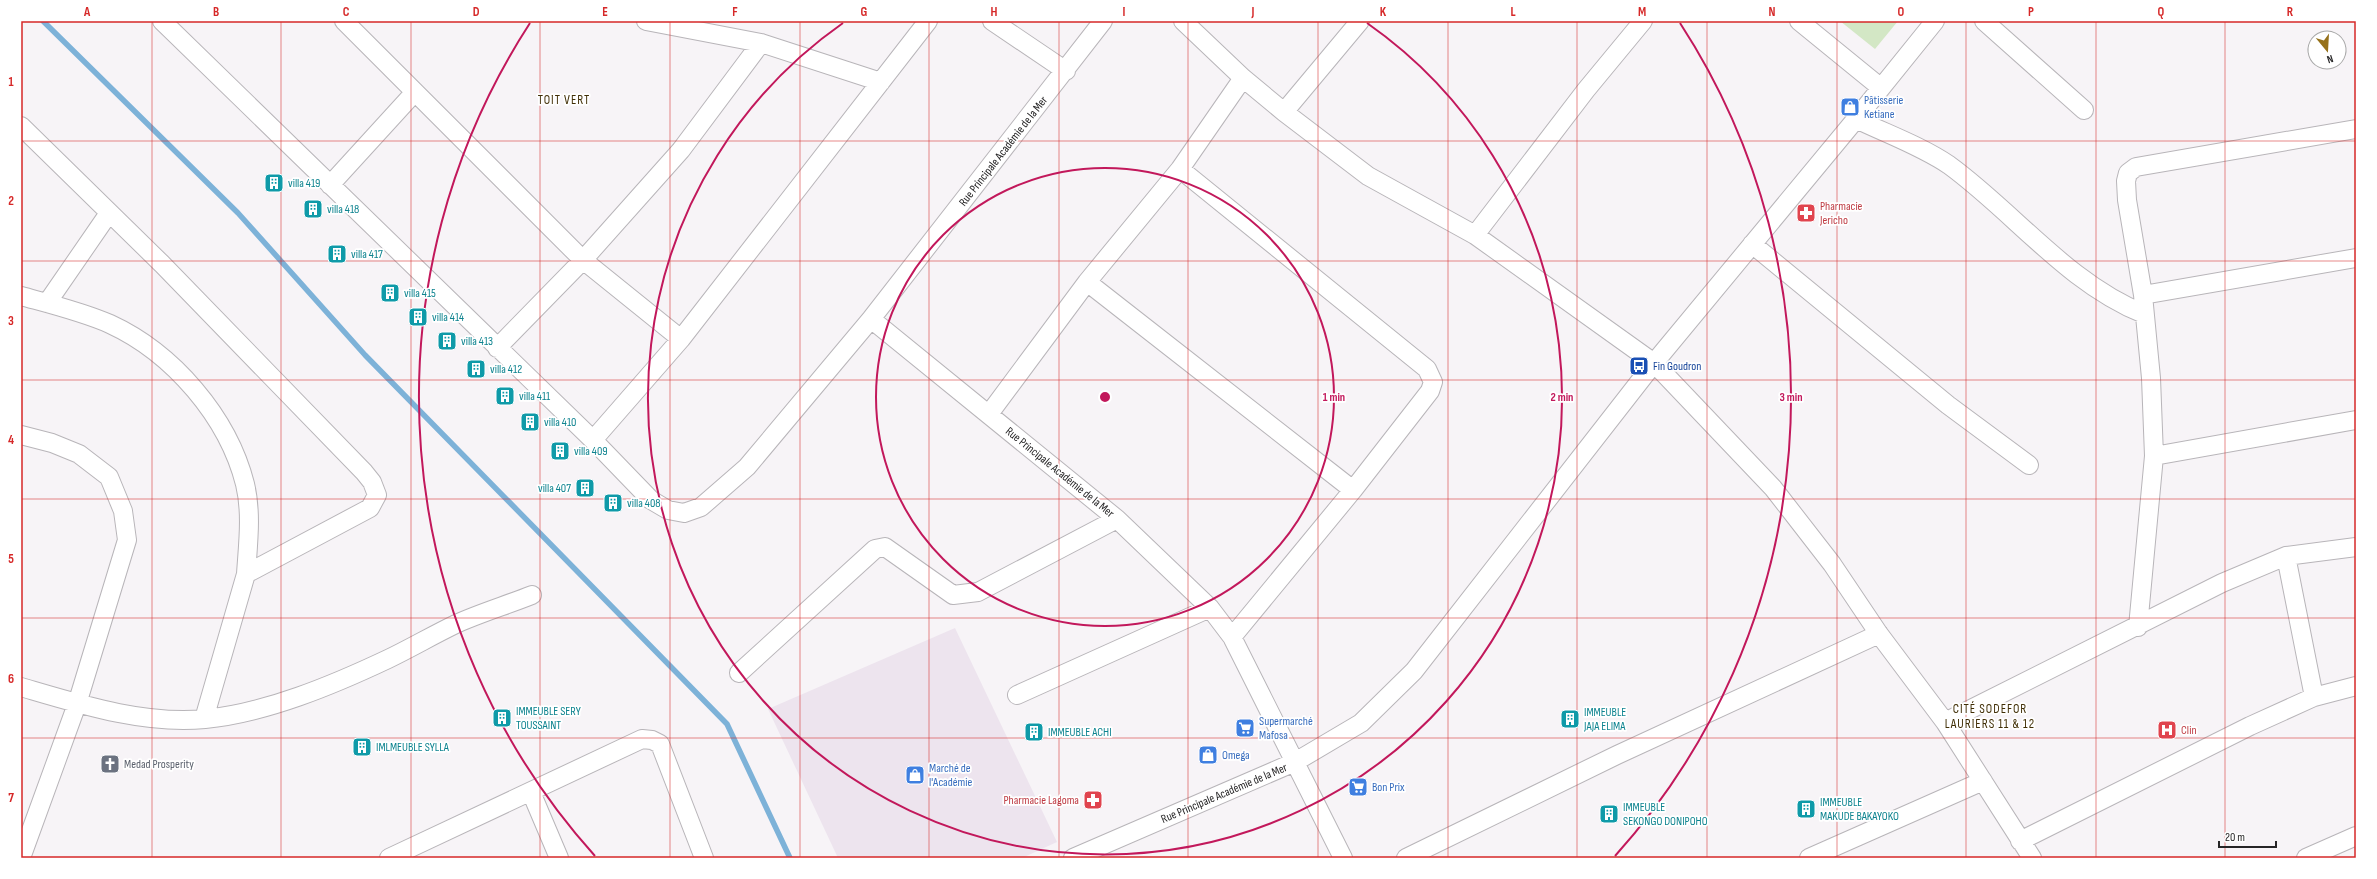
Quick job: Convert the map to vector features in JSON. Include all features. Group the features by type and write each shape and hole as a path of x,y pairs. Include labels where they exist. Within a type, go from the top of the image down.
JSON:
{"street":[{"path":"162,21 593,440 651,500 668,510 684,513 701,507 747,467 871,319"},
{"path":"344,21 414,93 583,260 681,339"},
{"path":"646,21 761,43 881,82"},
{"path":"593,440 681,339 928,21"},
{"path":"992,21 1066,71"},
{"name":"Rue Principale Académie de la Mer","path":"1073,858 1295,762 1232,636 1210,608 1117,519 871,319 1066,71 1103,21"},
{"path":"1183,21 1243,78 1284,112 1368,176 1475,235 1654,363 1773,488 1832,564 1880,634 1945,722 2032,858"},
{"path":"1284,112 1360,21"},
{"path":"1475,235 1586,90 1643,21"},
{"path":"1799,21 1880,87"},
{"path":"1343,858 1295,762 1362,724 1414,671 1654,363 1935,21"},
{"path":"1984,21 2084,110"},
{"path":"497,348 583,260 681,150 761,43"},
{"path":"989,414 1087,282 1180,169 1243,78"},
{"path":"330,185 414,93"},
{"path":"1856,119 1948,165 2089,284 2120,304 2144,314"},
{"path":"21,126 162,264 372,482 377,495 370,508 246,574"},
{"path":"2138,627 2154,456 2151,378 2143,295 2128,200 2126,181 2128,173 2136,167 2356,129"},
{"path":"1180,169 1427,369 1433,382 1430,391 1353,490 1232,636"},
{"path":"47,303 109,213"},
{"path":"1752,244 1948,405 2029,465"},
{"path":"2143,295 2356,258"},
{"path":"1087,282 1353,490"},
{"path":"21,296 111,324 156,353 189,384 216,416 234,447 245,485 249,526 246,574 204,719"},
{"path":"2154,456 2356,420"},
{"path":"21,435 79,454 109,477 124,511 127,540 78,704 21,858"},
{"path":"739,673 876,549 885,547 953,595 966,595 978,592 1117,519"},
{"path":"1945,722 2138,627 2222,583 2286,556 2356,547"},
{"path":"2286,556 2314,697"},
{"path":"21,687 78,704 138,717 204,719 262,709 388,660 456,624 532,595"},
{"path":"1017,695 1210,608"},
{"path":"1406,858 1617,755 1880,634"},
{"path":"2020,841 2250,726 2314,697 2356,686"},
{"path":"389,858 642,739 652,740 660,744 704,858"},
{"path":"1809,858 1983,781"},
{"path":"531,792 559,858"},
{"path":"2306,858 2356,836"}],"shaded area":[{"path":"955,628 1057,842 1022,858 838,858 768,709"}],"green space":[{"path":"1840,21 1898,21 1875,49"}],"waterway":[{"path":"43,21 238,213 365,355 727,724 790,858"}],"place":[{"name":"Pâtisserie Ketiane","path":"1850,107"},
{"name":"villa 419","path":"274,183"},
{"name":"villa 418","path":"313,209"},
{"name":"Pharmacie Jericho","path":"1806,213"},
{"name":"villa 417","path":"337,254"},
{"name":"villa 415","path":"390,293"},
{"name":"villa 414","path":"418,317"},
{"name":"villa 413","path":"447,341"},
{"name":"Fin Goudron","path":"1639,366"},
{"name":"villa 412","path":"476,369"},
{"name":"villa 411","path":"505,396"},
{"name":"villa 410","path":"530,422"},
{"name":"villa 409","path":"560,451"},
{"name":"villa 407","path":"585,488"},
{"name":"villa 408","path":"613,503"},
{"name":"IMMEUBLE SERY TOUSSAINT","path":"502,718"},
{"name":"IMMEUBLE JAJA ELIMA","path":"1570,719"},
{"name":"Supermarché Mafosa","path":"1245,728"},
{"name":"Clin","path":"2167,730"},
{"name":"IMMEUBLE ACHI","path":"1034,732"},
{"name":"IMLMEUBLE SYLLA","path":"362,747"},
{"name":"Omega","path":"1208,755"},
{"name":"Medad Prosperity","path":"110,764"},
{"name":"Marché de l'Académie","path":"915,775"},
{"name":"Bon Prix","path":"1358,787"},
{"name":"Pharmacie Lagoma","path":"1093,800"},
{"name":"IMMEUBLE MAKUDE BAKAYOKO","path":"1806,809"},
{"name":"IMMEUBLE SEKONGO DONIPOHO","path":"1609,814"}],"district":[{"name":"TOIT VERT","path":"564,99"},
{"name":"CITÉ SODEFOR LAURIERS 11 & 12","path":"1990,716"}]}
